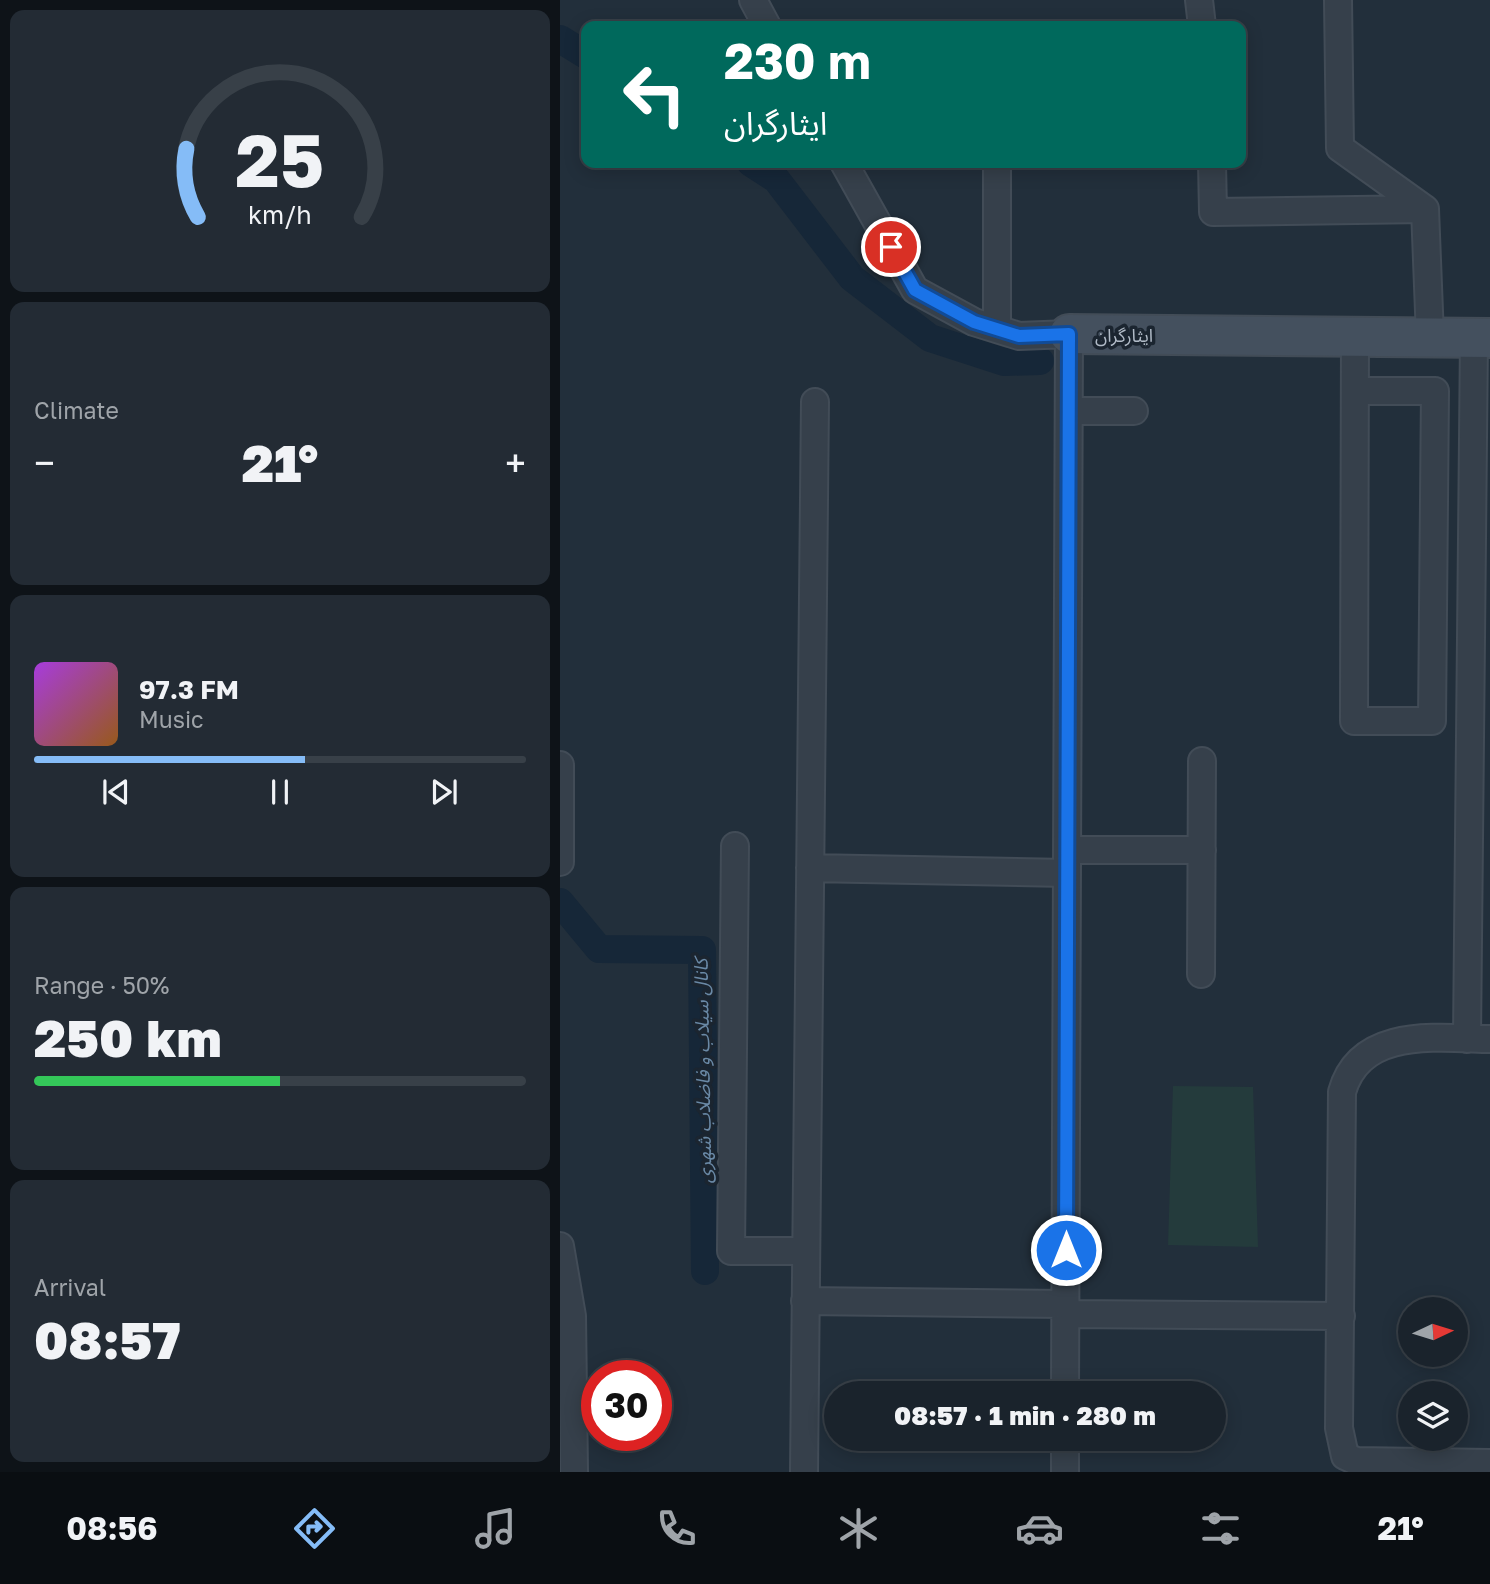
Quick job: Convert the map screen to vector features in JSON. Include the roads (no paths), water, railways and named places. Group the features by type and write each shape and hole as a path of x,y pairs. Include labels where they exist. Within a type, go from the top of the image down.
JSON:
{"street":[{"path":"753,0 764,21"},
{"path":"1199,0 1201,21"},
{"path":"1338,0 1340,148 1424,209"},
{"name":"ایثارگران","path":"847,168 915,290 974,322 1019,336 1069,334 1482,338"},
{"path":"996,168 997,330"},
{"path":"1212,168 1213,212 1424,209"},
{"path":"1424,209 1430,337"},
{"path":"1065,1381 1069,334"},
{"path":"1355,337 1354,721 1432,721 1435,391 1355,391"},
{"path":"1482,338 1479,1039 1404,1040 1381,1045 1360,1058 1346,1075 1342,1092 1339,1428 1345,1456 1371,1463 1490,1463"},
{"path":"804,1472 815,402"},
{"path":"1069,411 1134,411"},
{"path":"1201,974 1202,761"},
{"path":"560,765 560,862"},
{"path":"735,846 731,1251 806,1251"},
{"path":"810,869 1067,862 1202,850"},
{"path":"560,1246 572,1316 574,1472"},
{"path":"805,1301 1341,1316"},
{"path":"1065,1451 1065,1472"}],"waterway":[{"name":"کانال سیلاب و فاضلاب شهری","path":"560,39 581,52"},
{"name":"کانال سیلاب و فاضلاب شهری","path":"759,168 776,179 852,278 930,338 1004,362 1040,361"},
{"name":"کانال سیلاب و فاضلاب شهری","path":"560,902 599,949 702,950 705,1271"}]}
